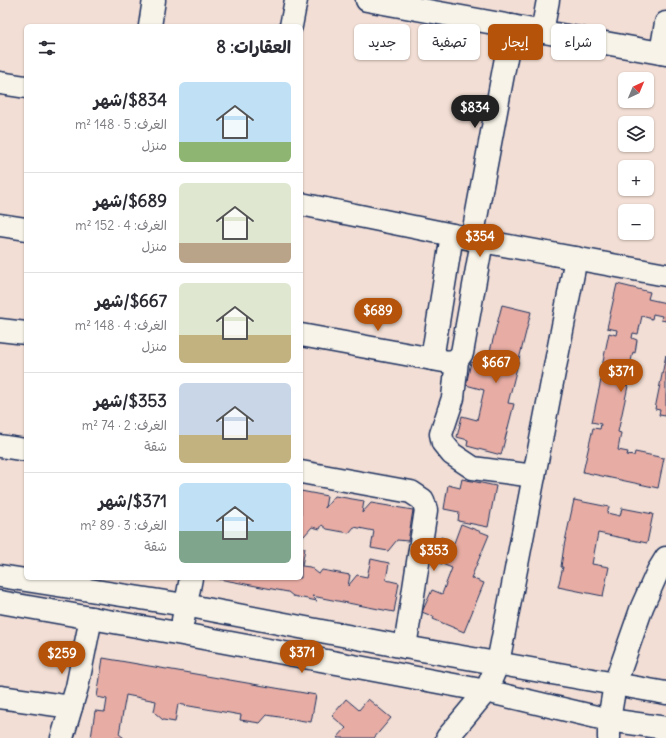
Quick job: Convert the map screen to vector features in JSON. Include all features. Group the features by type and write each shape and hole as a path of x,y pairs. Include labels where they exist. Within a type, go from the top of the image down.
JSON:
{"street":[{"path":"150,24 154,0"},
{"path":"291,24 296,0"},
{"path":"367,0 426,5 504,24"},
{"path":"543,27 548,0"},
{"path":"543,32 663,54 666,23"},
{"path":"432,358 469,238 505,60"},
{"path":"0,83 24,87"},
{"path":"303,204 469,238 666,275"},
{"path":"0,226 24,229"},
{"path":"469,238 462,353 457,360 453,398 441,434 443,443 452,454 473,468 534,476"},
{"path":"447,738 486,691 498,663 576,258"},
{"path":"0,330 24,333"},
{"path":"303,335 449,362 457,360"},
{"path":"0,446 24,450"},
{"path":"303,472 411,492 423,500 426,510 405,647"},
{"path":"609,729 614,684 642,607 658,571 666,558"},
{"path":"0,576 24,578"},
{"path":"47,580 71,582 405,647 666,693"},
{"path":"182,634 185,605 191,580"},
{"path":"67,614 71,582"},
{"path":"0,602 182,634 486,691 609,729 666,728"},
{"path":"62,738 77,687 91,618"},
{"path":"0,697 71,707"}],"building":[{"path":"617,284 650,292 648,299 666,303 666,321 661,320 662,316 653,314 652,319 642,316 638,334 633,333 632,338 637,340 635,353 633,352 627,380 623,379 622,384 628,386 618,432 621,433 618,450 628,452 627,455 634,456 635,452 664,458 658,488 583,472 593,428 600,429 601,424 592,422 601,380 608,381 609,377 600,376 609,333 616,335 617,330 607,328"},
{"path":"502,305 531,312 508,403 514,404 501,455 467,446 468,440 457,437 462,416 477,420 484,390 466,385 471,362 488,366 490,351"},
{"path":"666,355 666,416 659,415 660,410 655,409"},
{"path":"462,479 496,486 488,527 458,521 459,512 444,509 448,485 460,488"},
{"path":"303,491 327,496 325,508 335,496 364,501 362,513 371,503 413,510 408,541 397,540 388,551 371,548 374,531 354,527 349,533 327,529 322,525 320,529 312,527 304,536"},
{"path":"574,500 609,507 607,513 620,516 622,508 653,514 647,543 598,533 592,564 609,567 603,596 558,587 563,567 561,567 564,546"},
{"path":"461,524 489,535 471,578 484,583 464,632 433,619 434,617 422,612 432,590 442,594 452,568 432,560 441,537 454,543"},
{"path":"303,548 305,548 303,560"},
{"path":"371,559 389,563 386,580 399,583 394,612 312,596 317,601 293,596 288,592 224,580 303,580 303,566 310,567 319,574 322,570 350,575 348,586 357,575 367,577"},
{"path":"103,658 316,695 311,722 267,715 260,723 240,720 241,715 178,704 175,722 163,720 154,712 156,701 126,695 119,734 124,738 91,738 95,711 105,712 107,699 97,697"},
{"path":"346,699 359,710 368,699 391,718 374,738 337,738 346,728 332,716"}]}
